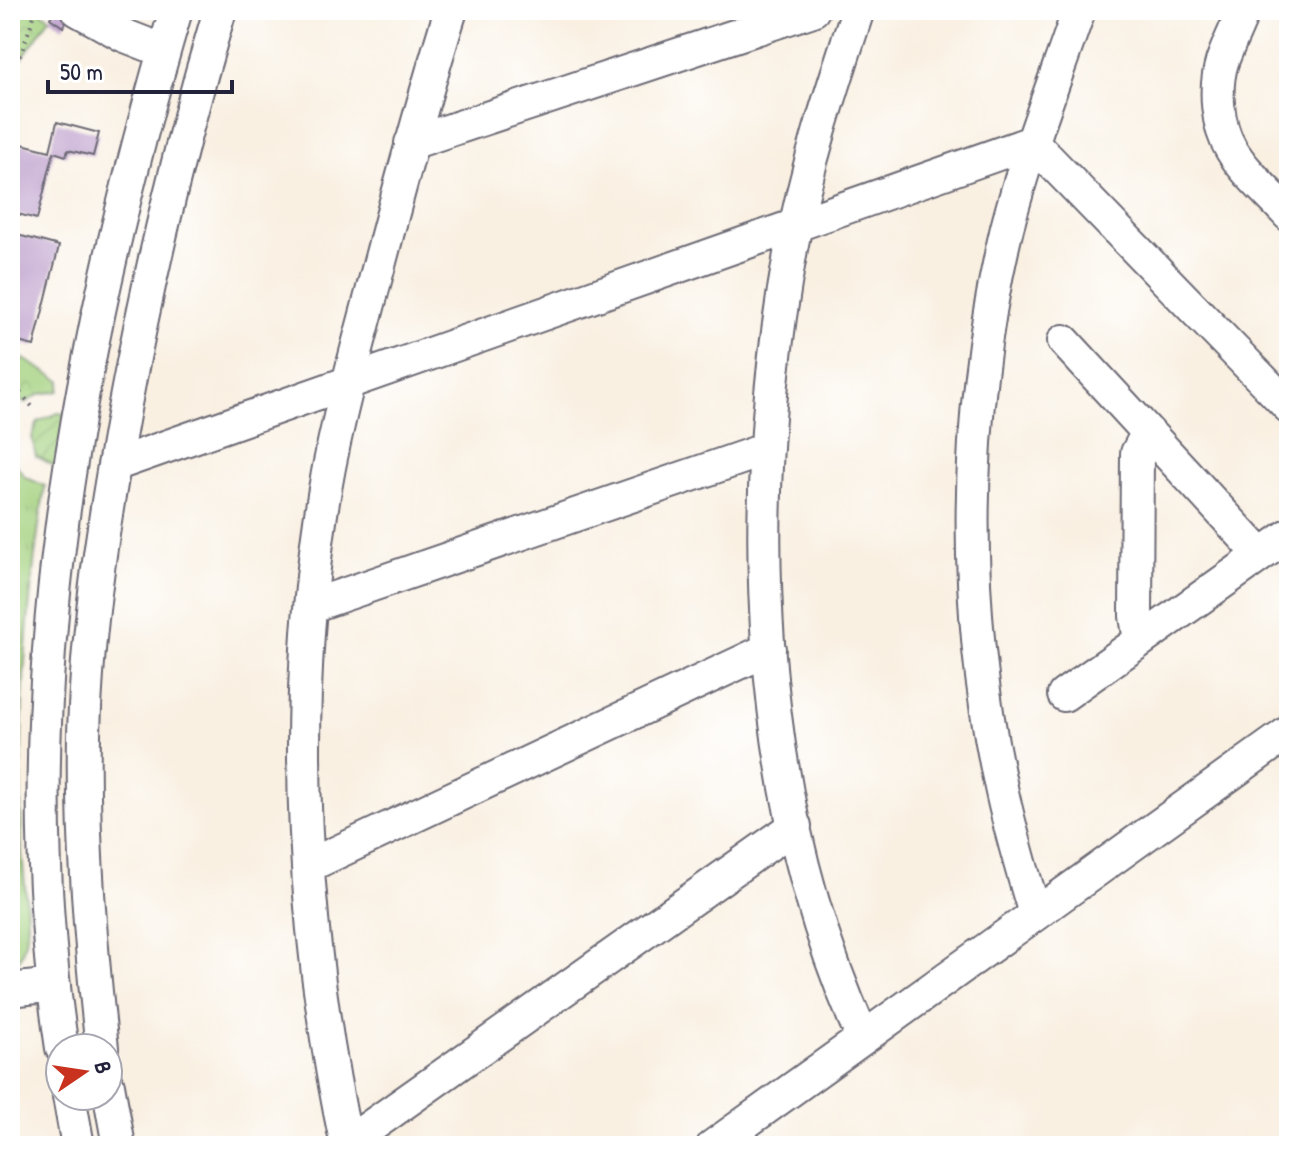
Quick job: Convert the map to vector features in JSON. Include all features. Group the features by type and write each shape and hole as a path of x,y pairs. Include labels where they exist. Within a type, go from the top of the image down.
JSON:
{"street":[{"path":"78,10 123,35 164,51"},
{"path":"60,1032 45,880 43,747 46,668 59,539 83,388 106,275 129,176 176,10"},
{"path":"100,1032 87,897 84,733 95,594 114,465 157,248 220,10"},
{"path":"451,10 411,143 347,383 321,515 311,606 305,768 308,866 318,977 346,1145 795,826"},
{"path":"411,143 813,10"},
{"path":"858,10 820,129 797,225 780,319 767,449 765,563 769,649 780,742 795,826 821,935 863,1038"},
{"path":"1035,914 1002,792 990,729 977,619 973,477 984,351 1007,228 1032,142 1079,10"},
{"path":"1244,10 1221,64 1218,103 1223,126 1229,147 1289,215"},
{"path":"114,465 1032,142"},
{"path":"1032,142 1289,407"},
{"path":"1064,341 1261,555"},
{"path":"1140,641 1136,616 1137,453 1148,432"},
{"path":"311,606 767,449"},
{"path":"1064,695 1289,535"},
{"path":"308,866 769,649"},
{"path":"713,1146 1289,732"},
{"path":"10,990 54,985"},
{"path":"72,1112 78,1146"},
{"path":"113,1112 119,1146"}],"path":[{"path":"10,69 21,54 36,10"},
{"path":"10,380 35,410"}],"green space":[{"path":"10,10 39,10 50,18 10,76"},
{"path":"10,351 61,381 59,391 40,394 25,403 10,397"},
{"path":"58,413 66,414 56,467 36,456 32,437 38,422"},
{"path":"10,462 14,462 25,477 45,486 32,577 22,714 21,806 26,931 19,959 10,968"}],"building":[{"path":"55,10 74,10 63,27 50,18"},
{"path":"57,122 99,133 93,156 68,150 66,156 54,152 37,219 10,212 10,141 50,151"},
{"path":"10,233 59,246 34,346 10,340"}]}
